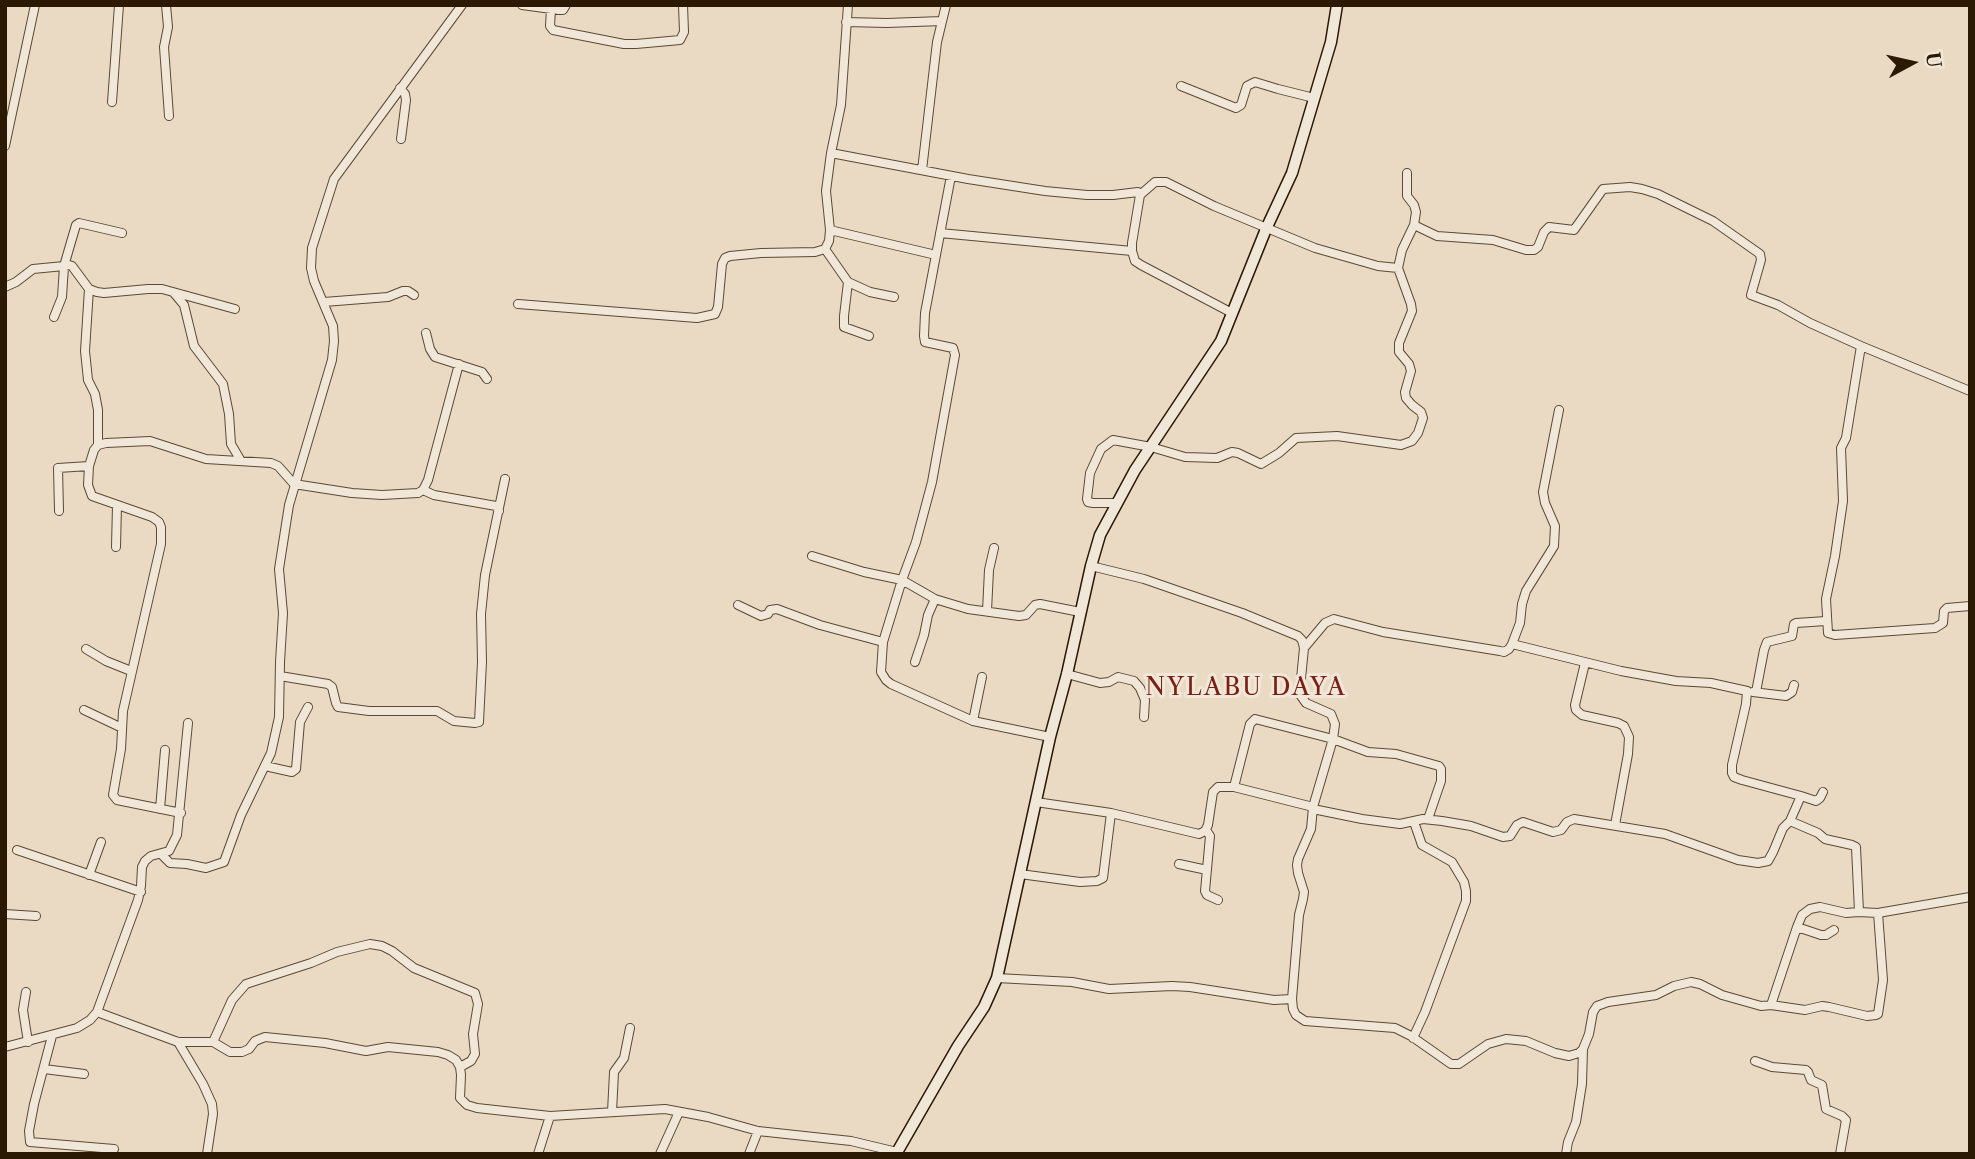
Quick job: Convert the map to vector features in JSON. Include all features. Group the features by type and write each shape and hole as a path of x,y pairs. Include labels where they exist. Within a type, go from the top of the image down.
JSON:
{"street":[{"path":"5,146 35,5"},
{"path":"112,102 119,5"},
{"path":"166,5 168,27 164,47 169,116"},
{"path":"160,854 170,863 200,867 212,867 224,862 275,739 279,717 283,613 279,569 294,484 332,360 334,331 314,281 312,248 329,189 338,173 461,5"},
{"path":"522,5 563,10 566,5"},
{"path":"551,9 550,22 553,30 636,44 680,40 684,32 683,5"},
{"path":"518,304 697,318 717,312 725,258 761,253 795,254 825,249 830,230 826,191 841,105 848,5"},
{"path":"922,170 937,42 946,5"},
{"path":"97,1012 178,1042 213,1042 230,1052 249,1049 259,1038 265,1037 325,1043 366,1051 388,1046 448,1055 456,1060 460,1067 460,1098 467,1105 477,1108 550,1116 651,1108 708,1117 758,1131 851,1141 896,1153 958,1046 984,1007 997,978 1050,737 1100,535 1151,447 1221,341 1266,229 1292,173 1334,31 1337,5"},
{"path":"846,22 942,21"},
{"path":"1181,86 1237,108 1241,105 1247,86 1255,82 1314,98"},
{"path":"400,88 406,100 401,139"},
{"path":"831,153 951,176 1087,195 1113,195 1135,191 1140,195"},
{"path":"1117,503 1093,503 1087,499 1090,473 1101,449 1113,440 1185,457 1217,458 1238,453 1261,464 1296,438 1337,436 1401,445 1412,441 1423,418 1421,412 1406,398 1411,371 1399,352 1399,343 1412,311 1398,268 1416,212 1407,196 1408,173"},
{"path":"951,176 925,313 924,341 953,348 955,355 932,482 916,542 883,642 881,672 886,680 973,721 1050,737"},
{"path":"1233,313 1135,261 1132,251 1140,195 1155,183 1166,182 1266,229 1315,248 1352,260 1398,268"},
{"path":"1414,225 1437,236 1493,240 1534,250 1549,227 1574,230 1600,190 1642,188 1713,221 1760,254 1762,260 1751,295 1778,305 1860,346 1970,391"},
{"path":"54,317 62,297 64,266 75,225 79,223 122,233"},
{"path":"830,230 936,255"},
{"path":"940,233 1132,251"},
{"path":"825,249 848,282 870,292 894,297"},
{"path":"5,286 16,282 33,269 72,266 89,289 104,293 162,289 235,309"},
{"path":"848,282 844,327 869,336"},
{"path":"89,289 85,351 88,380 95,394 98,410 98,445"},
{"path":"324,302 388,297 403,291 414,295"},
{"path":"174,293 184,305 194,346 223,384 231,444 241,461"},
{"path":"426,333 435,357 482,372 487,379"},
{"path":"1860,346 1846,438 1841,448 1843,501 1826,599 1828,633 1835,635 1939,627 1947,608 1970,606"},
{"path":"181,813 117,800 112,793 120,757 123,711 161,544 161,527 152,517 92,495 88,485 89,466 94,450 98,445 106,443 150,442 206,459 274,464 294,484 352,493 418,493 423,490 428,480 459,364"},
{"path":"1304,648 1325,623 1334,619 1383,632 1504,652 1513,644 1526,592 1555,546 1555,526 1543,492 1559,410"},
{"path":"59,511 58,468 89,466"},
{"path":"280,676 328,684 332,687 338,707 437,711 454,721 479,722 481,614 505,479"},
{"path":"423,490 434,495 496,506 499,510"},
{"path":"116,547 117,506"},
{"path":"987,611 989,570 994,548"},
{"path":"812,556 902,580 936,599 968,609 1026,615 1035,605 1040,604 1080,612"},
{"path":"1091,566 1144,579 1242,613 1303,640 1301,696 1306,703 1331,714 1335,724 1313,808 1311,829 1297,865 1303,899 1299,915 1292,999 1296,1015 1305,1021 1395,1028 1451,1064 1459,1064 1488,1044 1506,1039 1526,1041 1564,1056 1575,1055 1583,1049"},
{"path":"915,662 928,615 936,599"},
{"path":"738,605 761,616 777,609 820,625 883,642"},
{"path":"1823,792 1816,801 1734,778 1732,765 1746,704 1767,642 1792,636 1794,624 1826,621"},
{"path":"1513,644 1585,663 1676,681 1711,683 1790,695 1794,685"},
{"path":"86,649 131,671"},
{"path":"1585,663 1576,710 1582,715 1624,726 1629,737 1615,825"},
{"path":"1067,674 1100,683 1118,677 1134,681 1145,700 1144,717"},
{"path":"973,721 982,677"},
{"path":"265,766 292,772 296,769 300,722 308,707"},
{"path":"84,710 122,727"},
{"path":"1234,787 1253,720 1333,739 1368,752 1396,754 1440,767 1441,781 1428,819"},
{"path":"5,1047 78,1028 97,1012 141,892 142,867 145,860 169,851 175,842 181,813 188,723"},
{"path":"160,809 164,750"},
{"path":"1218,900 1207,895 1205,891 1210,836 1206,830 1214,789 1223,786 1362,820 1400,824 1428,819 1471,826 1503,837 1510,836 1517,825 1523,822 1553,832 1561,830 1567,822 1574,820 1615,825 1665,834 1738,860 1758,863 1768,861 1801,796"},
{"path":"1036,802 1111,813 1199,834 1206,830"},
{"path":"1020,874 1080,882 1103,878 1111,813"},
{"path":"1790,821 1818,833 1825,839 1856,848 1859,912"},
{"path":"1413,1038 1466,901 1464,882 1452,862 1421,843 1414,822"},
{"path":"89,875 101,842"},
{"path":"17,850 141,892"},
{"path":"1179,864 1207,870"},
{"path":"1771,1005 1797,927 1802,915 1810,909 1820,907 1846,913 1878,913 1970,897"},
{"path":"1566,1154 1576,1122 1583,1049 1597,1006 1656,995 1684,983 1700,984 1722,995 1761,1006 1805,1010 1829,1007 1867,1016 1876,1015 1883,980 1878,913"},
{"path":"5,914 36,916"},
{"path":"1797,927 1821,935 1834,930"},
{"path":"213,1042 232,1000 246,984 337,952 370,944 382,946 414,968 471,989 475,993 478,1004 473,1034 475,1054 471,1061 460,1067"},
{"path":"997,978 1072,982 1109,989 1172,985 1274,1000 1292,999"},
{"path":"26,992 23,1010 28,1042"},
{"path":"612,1112 614,1072 624,1058 630,1028"},
{"path":"52,1036 34,1104 29,1139 32,1143 51,1149 114,1149"},
{"path":"178,1042 212,1104 207,1154"},
{"path":"1755,1061 1772,1067 1806,1070 1811,1080 1822,1085 1826,1109 1846,1120 1840,1154"},
{"path":"44,1069 84,1074"},
{"path":"660,1154 679,1112"},
{"path":"538,1154 550,1116"},
{"path":"749,1154 758,1131"}],"district":[{"name":"NYLABU DAYA","path":"1246,688"}]}
